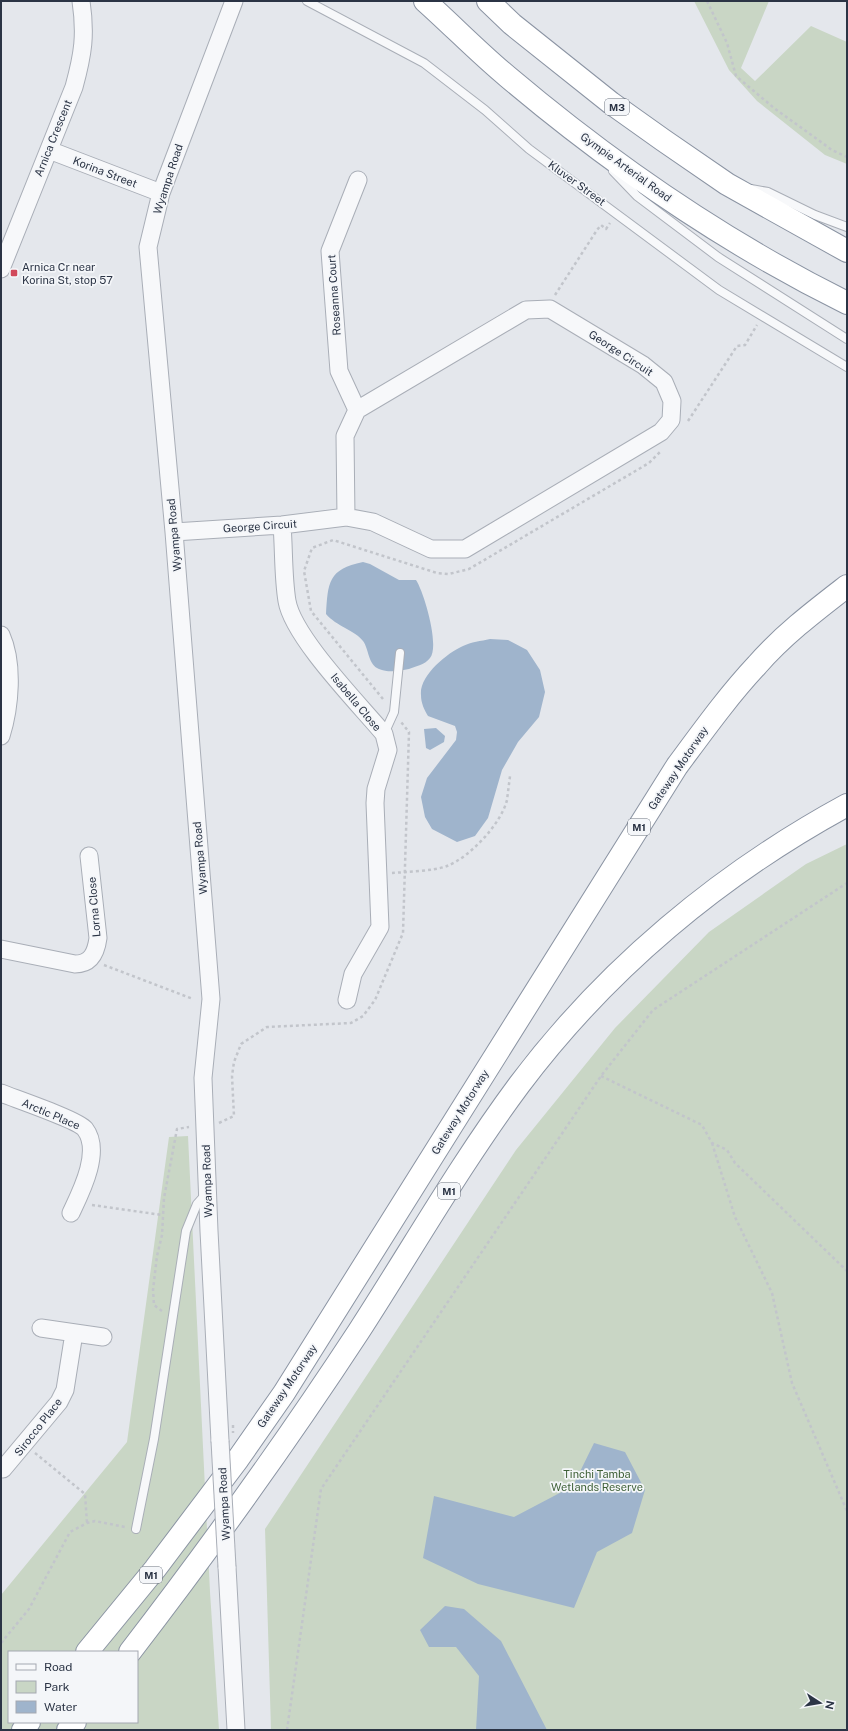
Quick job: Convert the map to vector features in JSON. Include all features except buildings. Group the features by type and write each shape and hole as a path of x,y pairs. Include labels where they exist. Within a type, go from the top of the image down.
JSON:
{"highway":[{"name":"Gympie Arterial Road","path":"426,1 507,76 579,134 704,222 807,283 847,303"},
{"name":"M3","path":"488,1 512,24 611,103 727,184 847,251"},
{"name":"Gateway Motorway","path":"88,1651 155,1569 238,1459 284,1393 677,766 716,712 758,664 809,616 847,586"},
{"name":"M1","path":"131,1651 248,1494 358,1332 490,1125 554,1043 589,1002 640,952 684,915 767,852 817,821 847,805"}],"street":[{"name":"Arnica Crescent","path":"1,269 74,86 82,57 84,24 81,1"},
{"name":"Wyampa Road","path":"234,1 161,193 148,247 174,532 211,999 203,1078 207,1193 236,1730"},
{"name":"Korina Street","path":"48,150 161,193"},
{"name":"Roseanna Court","path":"357,410 339,371 330,250 358,180"},
{"path":"346,517 345,436 357,410 526,310 550,309"},
{"name":"George Circuit","path":"174,532 282,525 346,517 373,522 431,549 465,549 661,432 671,420 672,401 664,382 643,365 550,309"},
{"name":"Isabella Close","path":"282,525 287,603 296,624 315,653 384,734 388,750 376,789 375,803 380,927 353,974 347,1000"},
{"path":"1,635 6,653 9,691 8,713 1,736"},
{"name":"Lorna Close","path":"89,856 98,938 97,950 90,959"},
{"path":"1,949 75,964 81,964 90,959"},
{"name":"Arctic Place","path":"1,1093 74,1122 85,1129 91,1142 92,1154 89,1167 73,1208"},
{"path":"41,1328 103,1337"},
{"name":"Sirocco Place","path":"2,1470 25,1445 59,1402 65,1390 74,1333"}],"lane":[{"name":"Kluver Street","path":"307,1 424,63 485,110 530,148 718,290 847,367"},
{"path":"579,134 636,196 718,257 847,339"},
{"path":"727,184 768,192 815,215 847,227"},
{"path":"384,734 394,712 400,654"},
{"path":"136,1529 152,1446 186,1231 197,1204 207,1193"}],"path":[{"path":"707,1 727,42 736,76 774,108 832,150 847,157"},
{"path":"550,309 553,298 597,230 601,225 606,229 616,212"},
{"path":"671,420 682,429 737,346 745,345 763,316"},
{"path":"220,1123 234,1116 232,1076 234,1062 241,1044 267,1027 351,1023 363,1016 375,1000 403,933 409,732 311,611 304,571 312,548 333,540 437,573 449,574 469,569 649,463 663,449"},
{"path":"378,873 404,872 446,867 463,858 489,832 502,813 510,776"},
{"path":"287,1730 321,1489 601,1076 653,1010 847,883"},
{"path":"90,959 117,971 193,999"},
{"path":"601,1076 702,1125 712,1143 735,1217 772,1293 792,1383 847,1511"},
{"path":"172,1312 158,1310 155,1307 153,1300 157,1256 162,1235 164,1198 177,1129 191,1127"},
{"path":"712,1143 727,1150 735,1163 847,1271"},
{"path":"73,1208 162,1215"},
{"path":"25,1445 85,1494 87,1523"},
{"path":"1,1643 29,1609 70,1532 87,1523 95,1521 136,1529"}],"green space":[{"path":"694,1 769,1 741,68 755,81 811,26 847,42 847,164 825,155 757,101 729,70"},
{"name":"Tinchi Tamba Wetlands Reserve","path":"847,844 847,1730 271,1730 265,1529 516,1150 615,1028 709,932 806,864"},
{"path":"188,1136 210,1592 219,1730 1,1730 1,1595 127,1442 169,1137"}],"water":[{"path":"363,562 370,564 399,580 416,580 427,607 432,631 433,652 426,662 409,669 390,671 379,669 373,664 365,644 360,637 335,622 326,614 329,586 336,573 351,565"},
{"path":"490,639 508,640 527,650 540,670 545,692 539,717 518,742 502,770 488,818 475,836 457,842 432,829 425,817 421,797 427,778 456,740 457,732 455,726 428,716 422,701 422,688 424,680 429,673 449,654 466,645"},
{"path":"436,728 445,736 444,742 430,750 426,748 424,729"},
{"path":"594,1443 625,1452 645,1490 632,1533 597,1552 574,1608 478,1584 423,1558 434,1496 514,1517 573,1486"},
{"path":"445,1606 464,1609 501,1641 547,1730 476,1730 479,1676 456,1647 429,1647 420,1630"}],"place":[{"name":"Arnica Cr near Korina St, stop 57","path":"14,273"}]}
